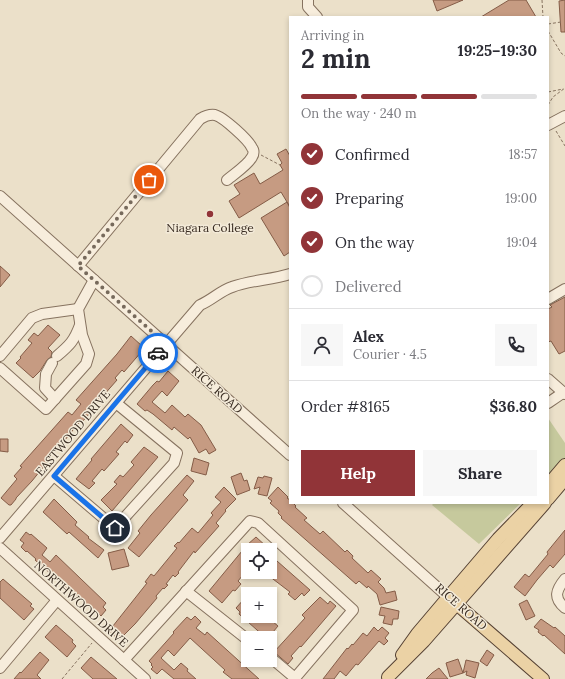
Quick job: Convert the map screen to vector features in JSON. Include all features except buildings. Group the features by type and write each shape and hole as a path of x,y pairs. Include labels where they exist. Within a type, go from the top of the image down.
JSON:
{"main road":[{"path":"549,484 565,466"},
{"path":"549,498 565,479"},
{"path":"453,600 498,539 532,504"},
{"path":"387,678 417,634 453,600 544,504"},
{"name":"RICE ROAD","path":"453,600 543,679"}],"street":[{"path":"308,0 308,7 316,16"},
{"path":"78,266 200,119 207,115 214,114 220,117 252,146 254,151 249,162 227,180"},
{"path":"550,124 565,116"},
{"name":"RICE ROAD","path":"1,199 289,454"},
{"name":"EASTWOOD DRIVE","path":"0,538 200,305 207,302 222,291 240,284 289,274"},
{"path":"0,368 46,409 86,364 89,354 82,335 78,309 94,280"},
{"path":"549,298 565,289"},
{"path":"0,356 32,318 42,314 78,309"},
{"path":"55,399 45,388 46,374 54,359 67,348 75,338 80,324"},
{"path":"549,380 565,393 549,402"},
{"path":"54,476 115,528 174,463 177,453 116,403"},
{"name":"RICE ROAD","path":"344,504 453,600"},
{"path":"124,660 250,521 258,523 353,610 295,678 277,664"},
{"name":"NORTHWOOD DRIVE","path":"0,548 145,679"},
{"path":"562,606 556,597 560,585 565,579"},
{"path":"186,591 241,634"},
{"path":"0,668 57,600"}],"path":[{"path":"542,0 543,16"},
{"path":"549,24 560,22"},
{"path":"549,33 561,53 565,56"},
{"path":"549,92 565,88"},
{"path":"549,103 553,97 565,88"},
{"path":"550,124 565,146"},
{"path":"254,151 280,165"},
{"path":"62,679 98,637"}],"green space":[{"path":"549,419 565,443 565,460 549,476"},
{"path":"433,504 520,504 479,544 432,505"}],"way so far":[{"path":"149,180 78,266 166,344 158,353"}],"place":[{"name":"Niagara College","path":"210,214"}],"route":[{"path":"115,528 54,476 158,353"}]}
